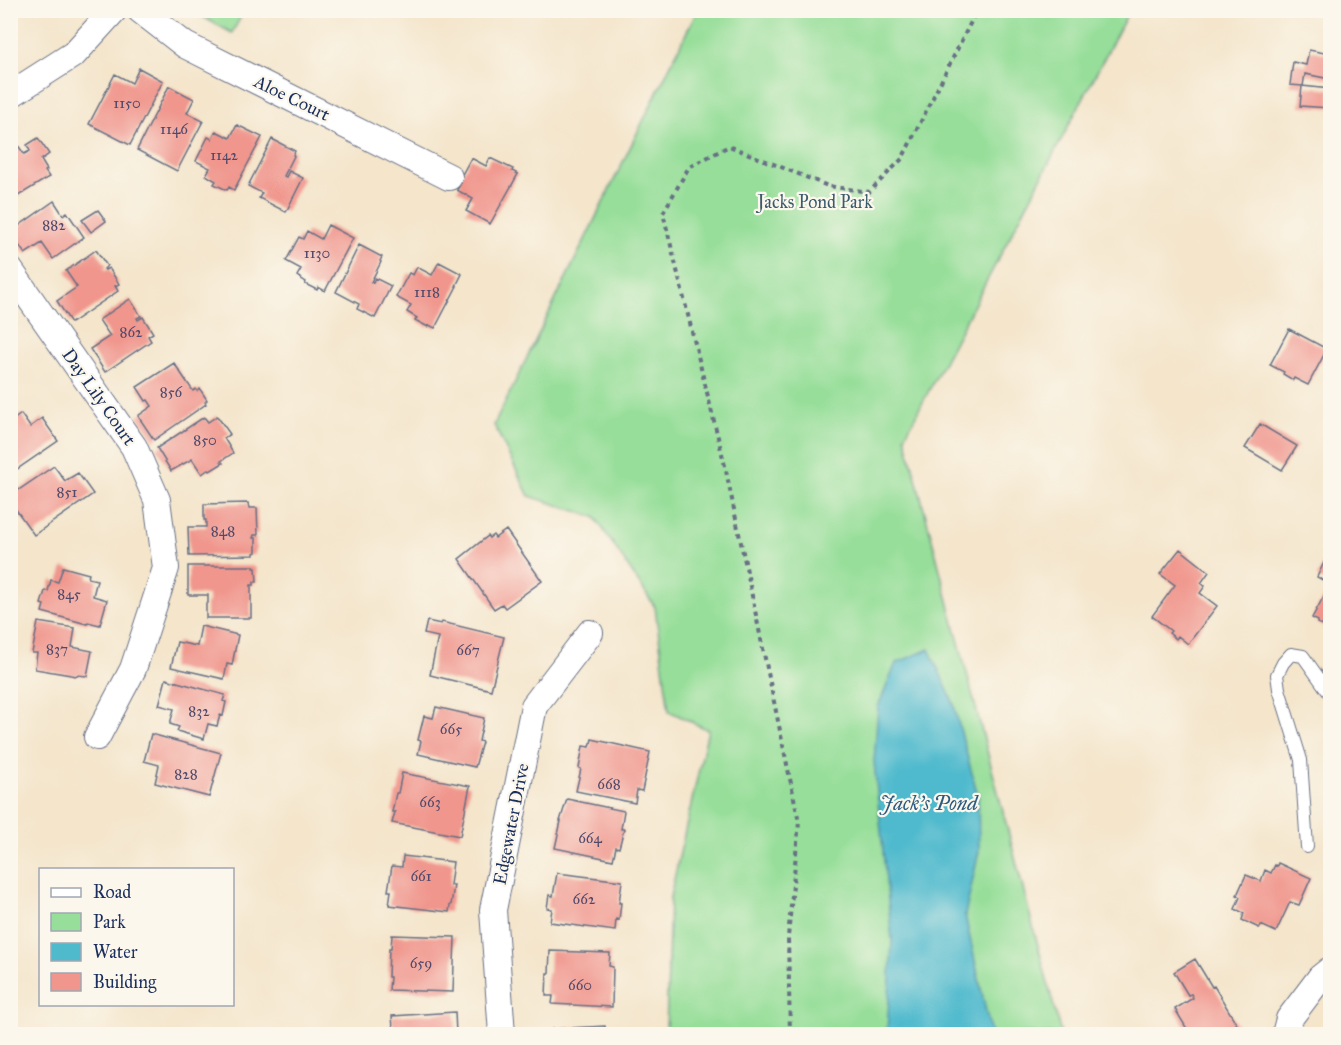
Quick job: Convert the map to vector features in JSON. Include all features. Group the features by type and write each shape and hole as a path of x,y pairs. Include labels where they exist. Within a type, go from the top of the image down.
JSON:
{"street":[{"path":"10,95 74,54 114,10"},
{"name":"Aloe Court","path":"140,10 185,45 449,177"},
{"name":"Day Lily Court","path":"10,270 134,447 157,500 166,568 133,669 97,737"},
{"name":"Edgewater Drive","path":"502,1035 493,910 534,705 590,633"},
{"path":"1285,1035 1289,1019 1320,978 1330,970"}],"lane":[{"path":"1307,847 1301,760 1277,675 1283,663 1291,654 1303,656 1330,694"}],"path":[{"path":"790,1035 788,937 799,822 725,466 663,213 689,167 729,146 828,186 869,192 902,159 977,10"}],"green space":[{"path":"192,11 244,11 232,33"},
{"name":"Jacks Pond Park","path":"697,11 1129,11 905,436 1061,1034 666,1034 670,897 708,730 669,711 655,607 595,517 529,496 494,425"}],"water":[{"name":"Jack's Pond","path":"929,649 953,702 978,796 979,851 965,915 991,1034 887,1034 892,940 874,762 878,707 896,663"}],"building":[{"path":"1309,50 1330,54 1330,79 1305,74 1303,86 1290,85 1293,62 1306,65"},
{"path":"139,68 163,81 130,145 89,124 115,74 132,83"},
{"path":"169,86 194,99 187,113 203,121 177,171 137,150"},
{"path":"1302,86 1330,89 1330,108 1300,106"},
{"path":"237,125 262,137 234,190 229,187 227,190 214,184 216,181 206,175 210,168 196,161 208,137 212,139 216,131 230,138"},
{"path":"38,138 49,154 41,160 49,177 10,201 10,144 15,141 24,154 30,151 27,145"},
{"path":"272,139 295,151 284,176 286,177 289,171 303,178 286,212 259,198 262,193 248,186"},
{"path":"471,158 486,166 490,158 513,169 512,171 518,174 490,224 466,211 473,199 457,190 461,183 458,182"},
{"path":"54,201 63,215 67,212 84,237 53,259 42,243 25,254 10,232"},
{"path":"98,210 106,221 91,232 82,220"},
{"path":"328,225 353,238 325,291 305,284 306,282 297,276 301,269 286,261 299,237 303,239 307,231 321,239"},
{"path":"359,245 382,257 371,282 373,283 375,278 391,286 375,318 357,309 359,304 336,292"},
{"path":"96,250 107,266 104,269 109,268 119,284 115,286 118,291 71,323 57,301 77,287 66,271"},
{"path":"439,262 462,274 435,328 415,320 417,318 407,312 411,305 396,297 409,273 413,275 417,267 432,275"},
{"path":"130,299 141,316 137,318 138,320 143,317 153,333 148,336 151,341 105,372 90,349 110,336 99,320"},
{"path":"1289,329 1327,349 1308,385 1294,378 1293,380 1270,365"},
{"path":"174,363 193,391 200,389 207,400 206,404 154,440 138,416 152,406 137,387"},
{"path":"21,414 30,427 42,418 58,441 10,474 10,416 13,420"},
{"path":"217,416 230,434 224,438 233,453 221,461 223,463 202,474 192,459 171,471 157,448 204,417 208,422"},
{"path":"1260,424 1297,446 1282,470 1245,448"},
{"path":"54,466 65,481 78,473 93,494 34,535 10,501 10,496"},
{"path":"248,503 249,508 257,508 258,535 254,535 253,538 256,538 254,555 189,556 188,527 206,527 204,504"},
{"path":"506,530 542,581 505,608 502,604 494,609 459,559 488,536 489,538 493,535 495,538"},
{"path":"1180,549 1209,572 1201,583 1205,586 1200,593 1217,606 1188,644 1178,636 1176,639 1169,633 1171,631 1152,616 1175,585 1160,574"},
{"path":"1330,550 1330,584 1317,577"},
{"path":"188,566 254,566 257,582 251,585 251,618 206,618 208,595 188,595"},
{"path":"63,567 89,574 88,578 97,580 93,596 107,600 100,625 88,622 87,624 42,612 44,605 41,604 45,591 48,591 51,580 58,582"},
{"path":"1330,591 1330,629 1312,618 1325,594 1328,596"},
{"path":"427,621 441,624 442,622 504,637 491,690 430,675 438,637 424,634"},
{"path":"38,622 75,628 72,647 92,651 87,676 35,669 37,653 32,653"},
{"path":"201,626 238,635 232,665 227,664 224,679 171,667 177,642 197,646"},
{"path":"166,679 225,695 223,716 220,715 217,726 208,724 204,739 177,731 179,727 170,724 174,709 159,705"},
{"path":"436,707 484,718 479,741 482,742 475,767 418,754 421,741 418,740 424,716 433,718"},
{"path":"151,734 221,753 209,797 155,783 159,765 144,761"},
{"path":"592,739 650,752 642,791 637,790 635,803 576,791 583,746 590,747"},
{"path":"402,773 470,786 460,836 392,823 395,812 392,812"},
{"path":"567,799 624,811 621,829 624,829 613,860 555,848"},
{"path":"403,856 453,862 450,885 454,885 449,912 389,905 391,891 388,891 392,866 402,867"},
{"path":"1278,863 1311,878 1299,905 1290,902 1276,932 1261,925 1259,928 1242,920 1244,913 1235,909 1240,897 1237,895 1246,875 1261,881 1265,870 1271,873"},
{"path":"557,873 622,881 619,920 616,919 615,931 550,922 552,909 547,908 549,895 553,896"},
{"path":"392,935 455,937 453,992 389,990 389,949 391,949"},
{"path":"550,951 610,953 609,966 613,967 612,1007 552,1004 553,996 546,996"},
{"path":"1195,959 1239,1028 1228,1034 1190,1034 1175,1009 1193,998 1191,994 1188,995 1174,972"},
{"path":"455,1012 456,1034 379,1034 379,1030 393,1028 392,1016"},
{"path":"605,1026 606,1034 552,1034 552,1029"}]}
